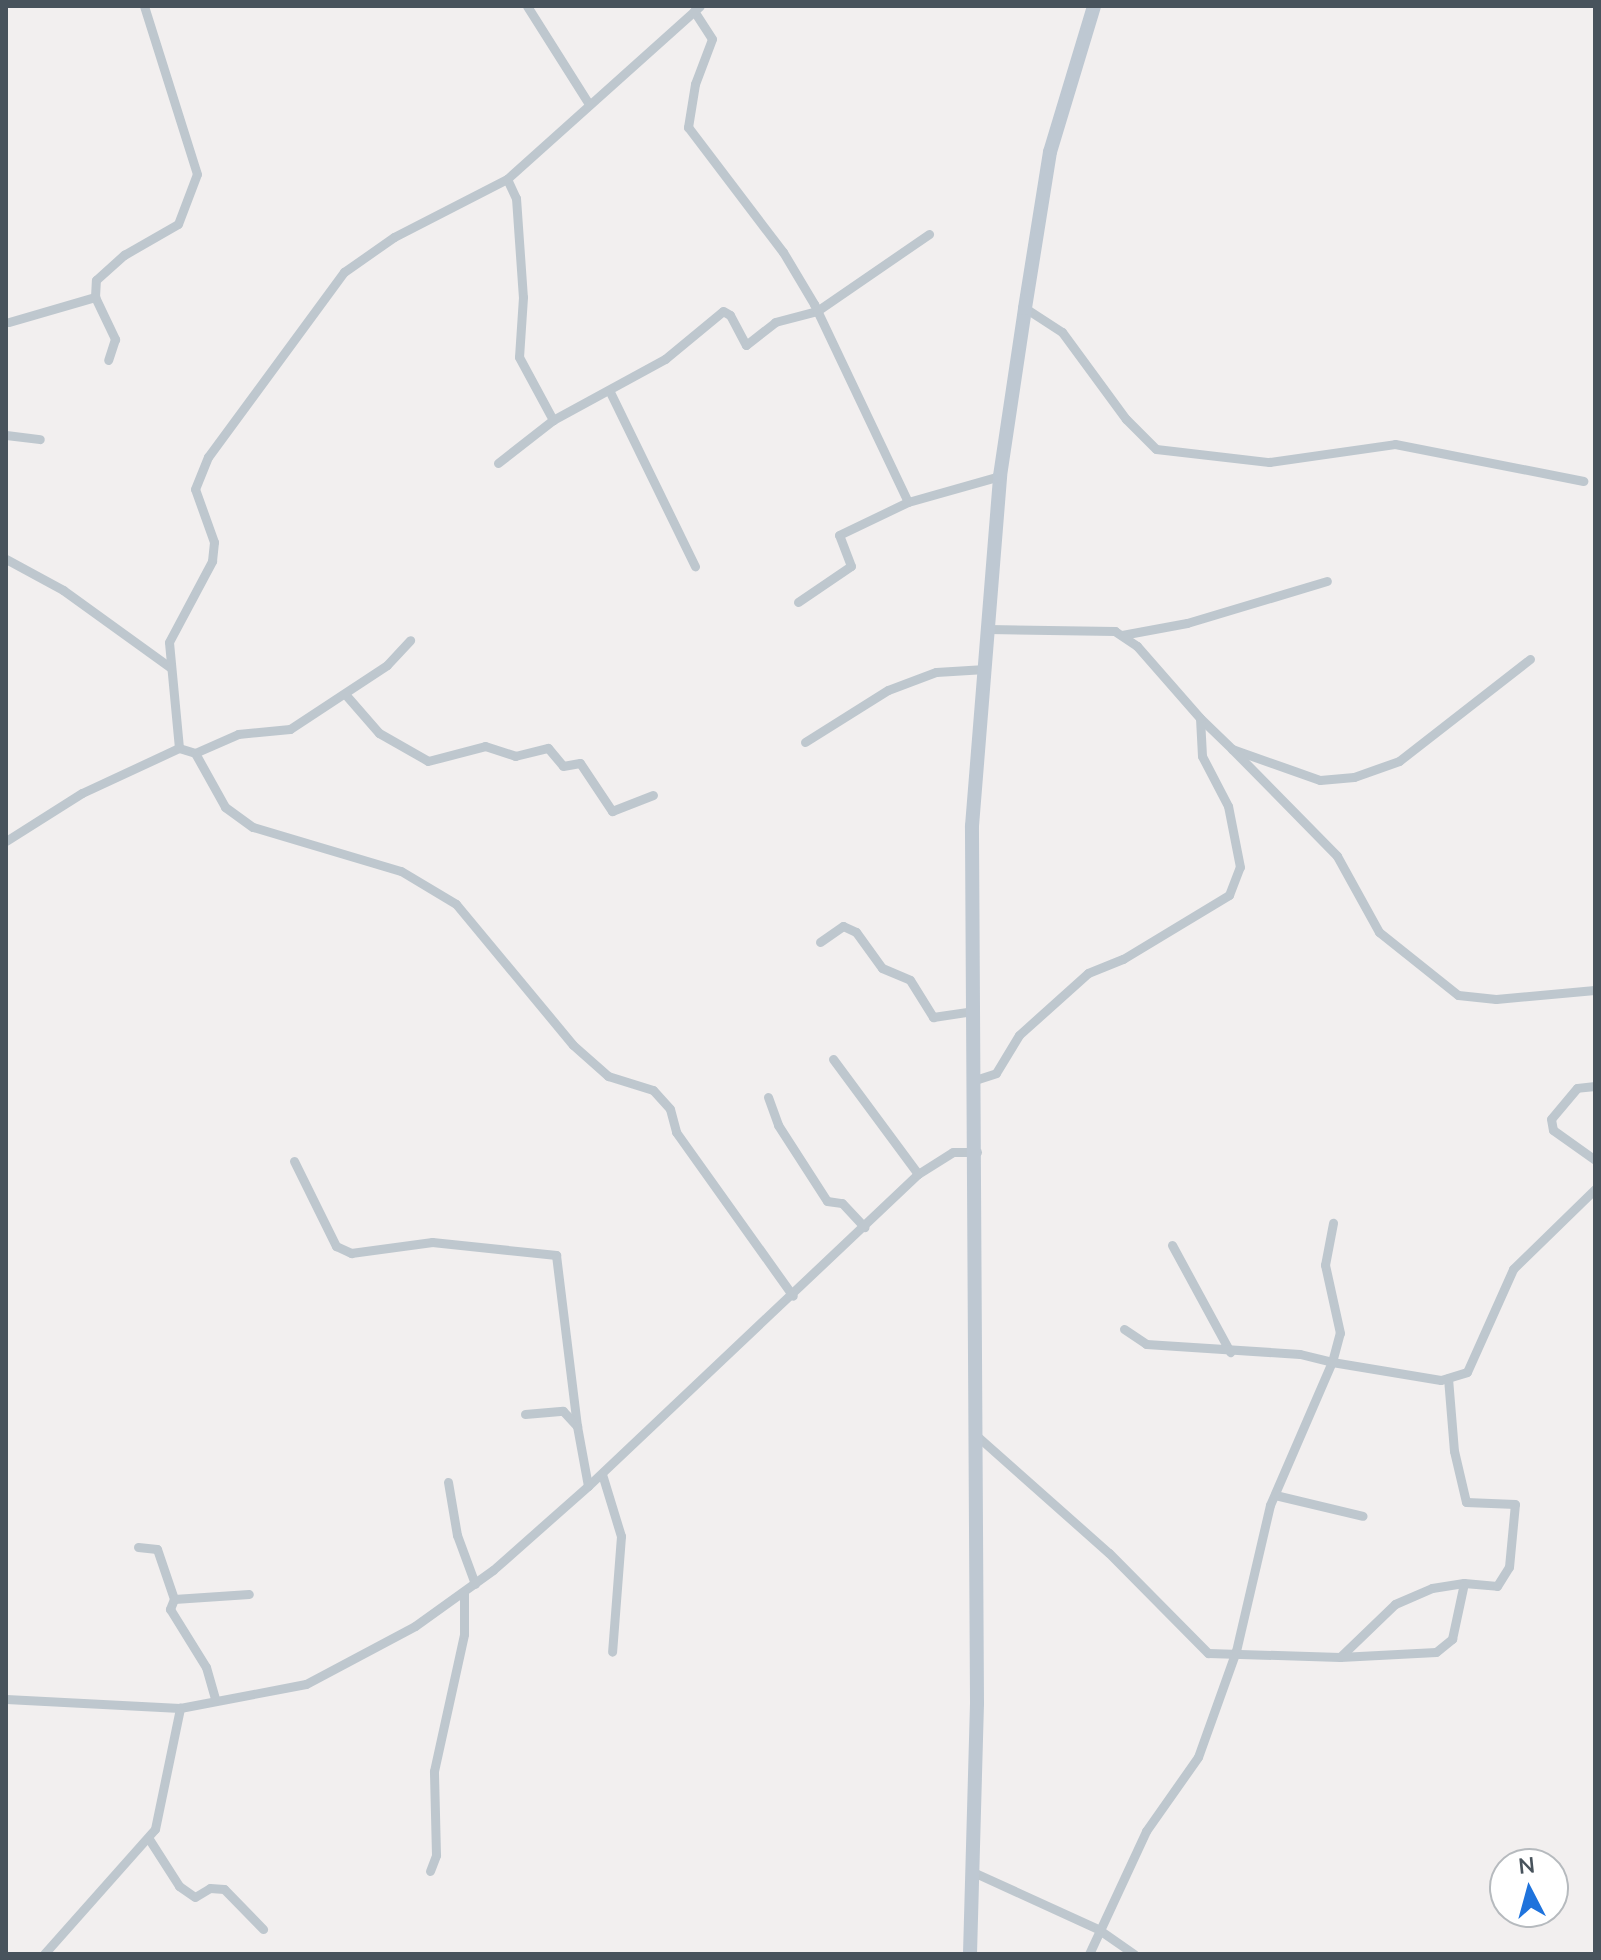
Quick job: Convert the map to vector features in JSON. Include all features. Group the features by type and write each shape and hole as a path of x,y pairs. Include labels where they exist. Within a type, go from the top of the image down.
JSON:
{"main road":[{"path":"970,1954 977,1436 972,826 1000,476 1050,152 1094,6"}],"street":[{"path":"108,360 115,339 95,297 96,280 124,255 178,224 197,174 144,6"},
{"path":"527,6 589,104"},
{"path":"179,748 169,642 212,561 214,542 195,489 208,457 344,272 394,237 507,179 697,8 712,39 695,84 688,127 783,252 817,311 908,502"},
{"path":"507,179 516,198 523,297 519,357 553,420"},
{"path":"498,463 553,420 610,392 665,359 723,311 746,345 775,322 817,311 929,234"},
{"path":"9,322 95,297"},
{"path":"1025,308 1062,332 1126,419 1156,449 1269,462 1395,444 1583,481"},
{"path":"610,392 695,566"},
{"path":"6,435 40,439"},
{"path":"798,602 851,566 839,535 908,502 1000,476"},
{"path":"6,559 63,590 171,668"},
{"path":"988,629 1048,627 1122,635 1187,623 1327,581"},
{"path":"1122,635 1337,856 1379,932 1458,995 1496,999 1595,990"},
{"path":"6,841 82,793 179,748 195,753 238,734 290,729 387,665 410,640"},
{"path":"1232,749 1320,780 1354,777 1399,761 1530,659"},
{"path":"805,742 888,690 936,672 985,669"},
{"path":"345,694 379,733 428,761 485,746 515,756 548,748 563,766 580,763 612,811 653,795"},
{"path":"975,1080 996,1073 1019,1035 1088,973 1123,959 1229,895 1240,867 1228,806 1202,756 1200,718"},
{"path":"195,753 225,807 253,827 401,871 456,904 573,1045 608,1076 653,1090 670,1109 676,1132 793,1296"},
{"path":"820,942 843,926 856,932 882,968 910,980 933,1017 973,1011"},
{"path":"833,1059 918,1174"},
{"path":"1595,1086 1577,1088 1551,1119 1553,1130 1595,1160"},
{"path":"768,1097 778,1125 827,1201 842,1203 864,1227"},
{"path":"6,1699 180,1708 306,1684 415,1626 475,1584 602,1474 793,1296 918,1174 953,1152 977,1152"},
{"path":"294,1161 336,1246 351,1253 432,1242 556,1255 577,1426 588,1486"},
{"path":"1124,1329 1146,1344 1230,1352 1300,1354 1332,1362 1448,1378 1467,1372 1513,1269 1595,1189"},
{"path":"1089,1954 1146,1831 1198,1757 1236,1651 1275,1495 1332,1362 1340,1333 1325,1265 1333,1223"},
{"path":"1172,1245 1230,1352"},
{"path":"1340,1657 1395,1604 1432,1588 1464,1583 1497,1586 1509,1567 1515,1504 1466,1502 1454,1451 1448,1378"},
{"path":"525,1414 563,1411 577,1426"},
{"path":"977,1436 1109,1553 1208,1653 1236,1651 1340,1657 1436,1652 1452,1639 1464,1583"},
{"path":"602,1474 621,1536 612,1652"},
{"path":"448,1482 457,1535 475,1584"},
{"path":"1275,1495 1363,1516"},
{"path":"138,1547 157,1549 174,1599 170,1609 206,1667 216,1701"},
{"path":"430,1871 436,1855 434,1771 464,1634 464,1592"},
{"path":"174,1599 249,1594"},
{"path":"44,1954 149,1839 180,1708"},
{"path":"149,1839 179,1886 195,1897 210,1888 224,1889 263,1929"},
{"path":"973,1872 1098,1929 1134,1954"}]}
